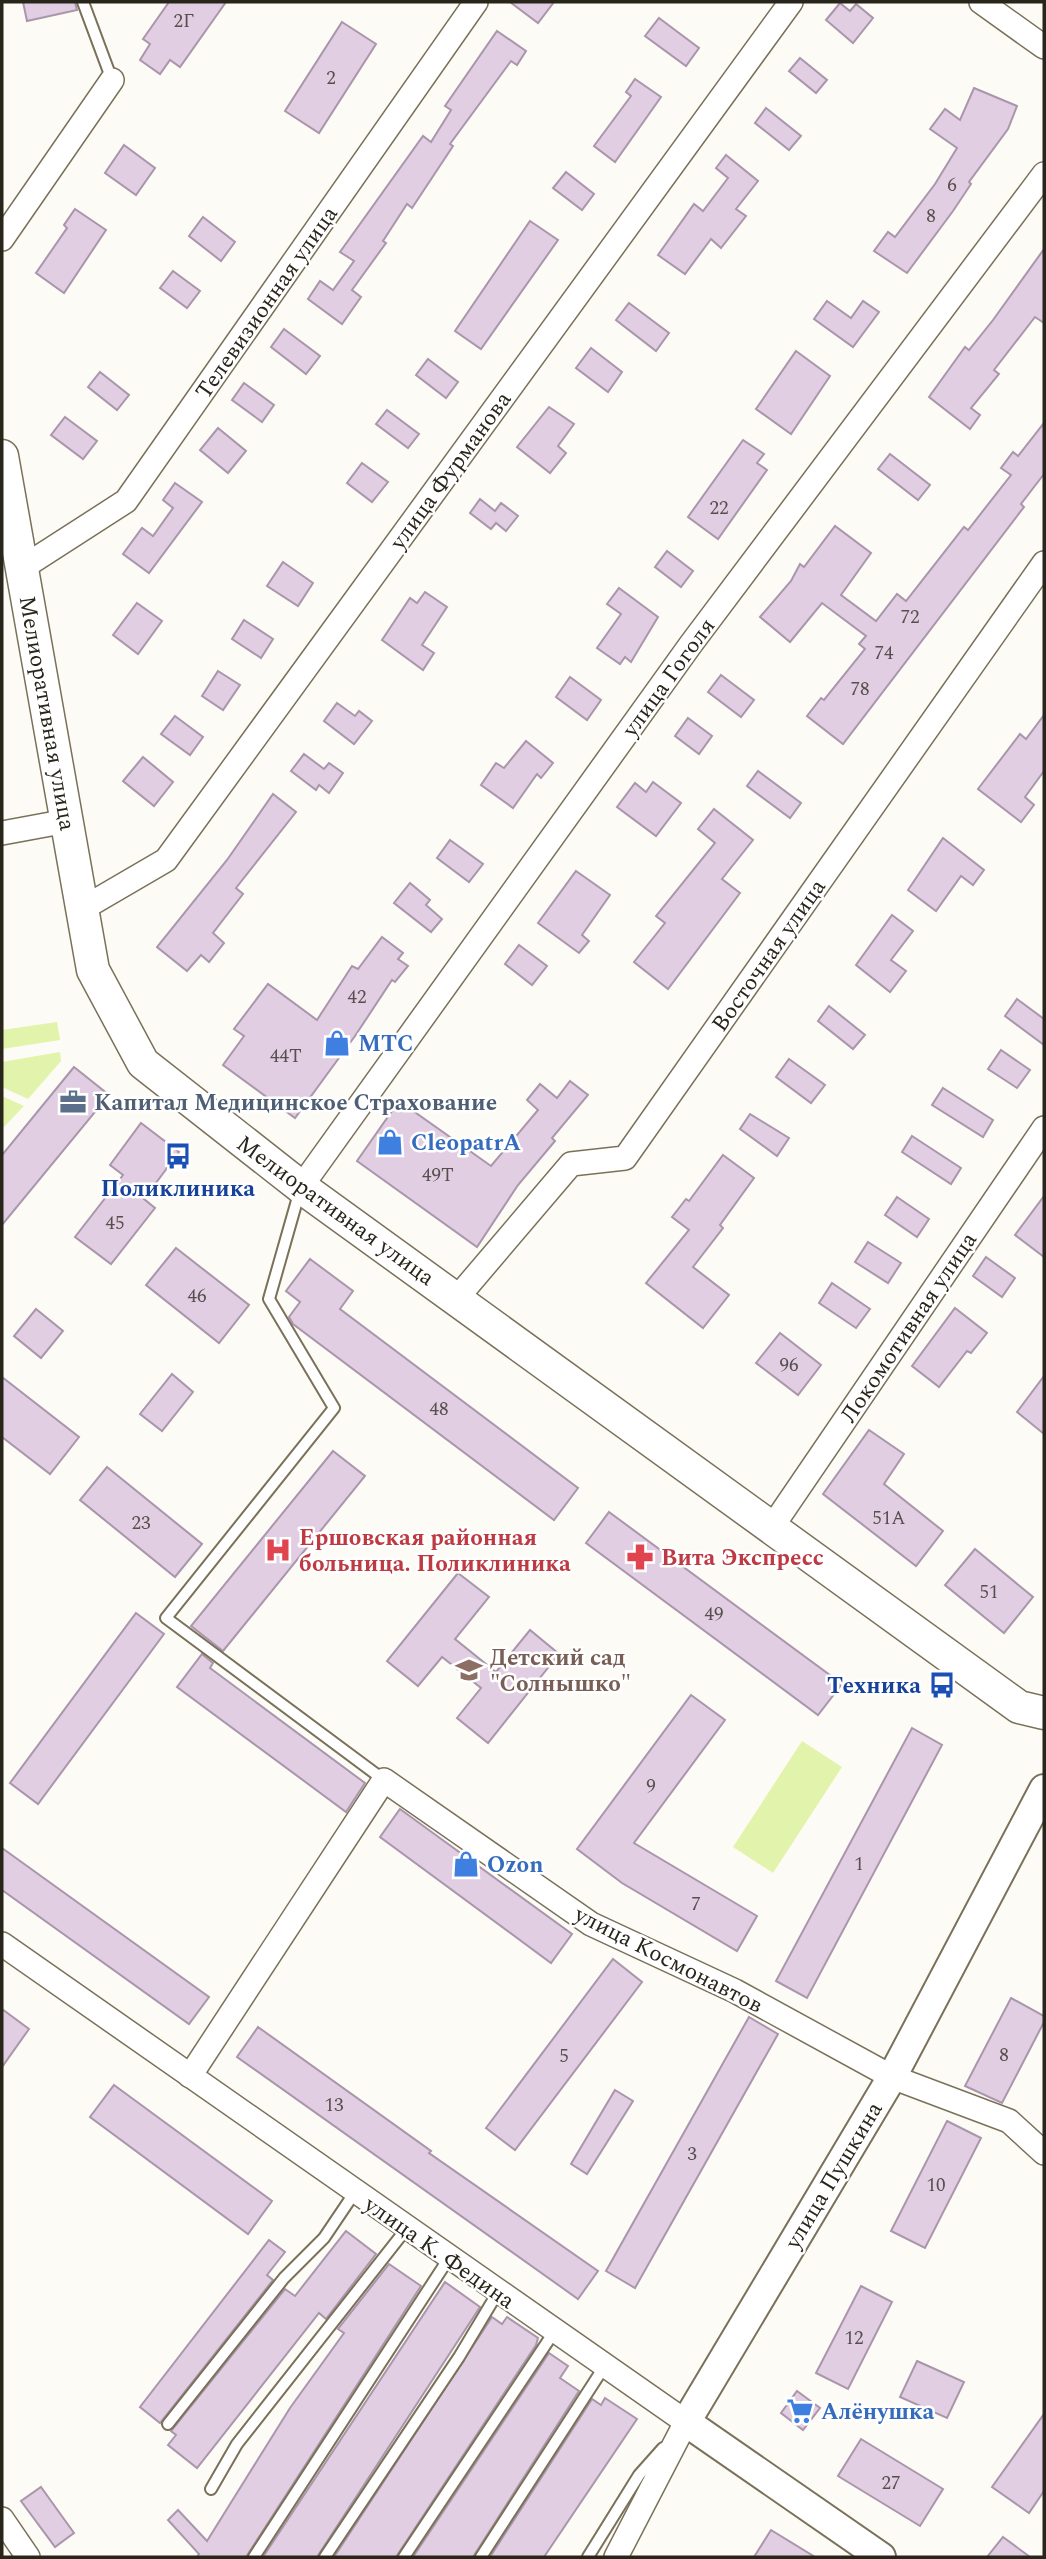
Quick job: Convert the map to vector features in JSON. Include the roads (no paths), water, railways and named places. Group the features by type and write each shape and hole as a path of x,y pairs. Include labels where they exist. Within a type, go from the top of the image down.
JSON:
{"main road":[{"name":"Мелиоративная улица","path":"2,456 93,970 143,1063 301,1187 1020,1707 1044,1713"}],"street":[{"name":"Телевизионная улица","path":"22,568 126,501 476,2"},
{"name":"улица Фурманова","path":"82,909 166,860 791,2"},
{"path":"981,2 1044,47"},
{"path":"2,239 112,80"},
{"name":"улица Гоголя","path":"301,1187 691,645 1044,174"},
{"name":"Восточная улица","path":"457,1298 571,1164 625,1158 1044,563"},
{"path":"2,833 67,821"},
{"name":"Локомотивная улица","path":"772,1527 1044,1128"},
{"path":"190,2076 384,1780"},
{"name":"улица Космонавтов","path":"384,1780 591,1924 735,1991 892,2077 1009,2121 1044,2153"},
{"name":"улица Пушкина","path":"616,2557 687,2422 892,2077 1044,1790"},
{"name":"улица К. Федина","path":"2,1944 604,2367 881,2557"},
{"path":"2,2519 28,2557"}],"lane":[{"path":"83,2 112,80"},
{"path":"301,1187 269,1299 334,1408 166,1618 384,1780"},
{"path":"168,2424 284,2278 324,2238 355,2192"},
{"path":"211,2489 237,2444 407,2228"},
{"path":"254,2557 449,2258"},
{"path":"325,2557 459,2357 498,2292"},
{"path":"404,2557 554,2332"},
{"path":"481,2557 604,2367"},
{"path":"588,2557 639,2475 687,2422"}],"place":[{"name":"МТС","path":"337,1043"},
{"name":"Капитал Медицинское Страхование","path":"73,1102"},
{"name":"CleopatrA","path":"390,1142"},
{"name":"Поликлиника","path":"178,1156"},
{"name":"Ершовская районная больница. Поликлиника","path":"278,1550"},
{"name":"Вита Экспресс","path":"640,1557"},
{"name":"Детский сад \"Солнышко\"","path":"469,1670"},
{"name":"Техника","path":"942,1685"},
{"name":"Ozon","path":"466,1864"},
{"name":"Алёнушка","path":"800,2411"}]}
